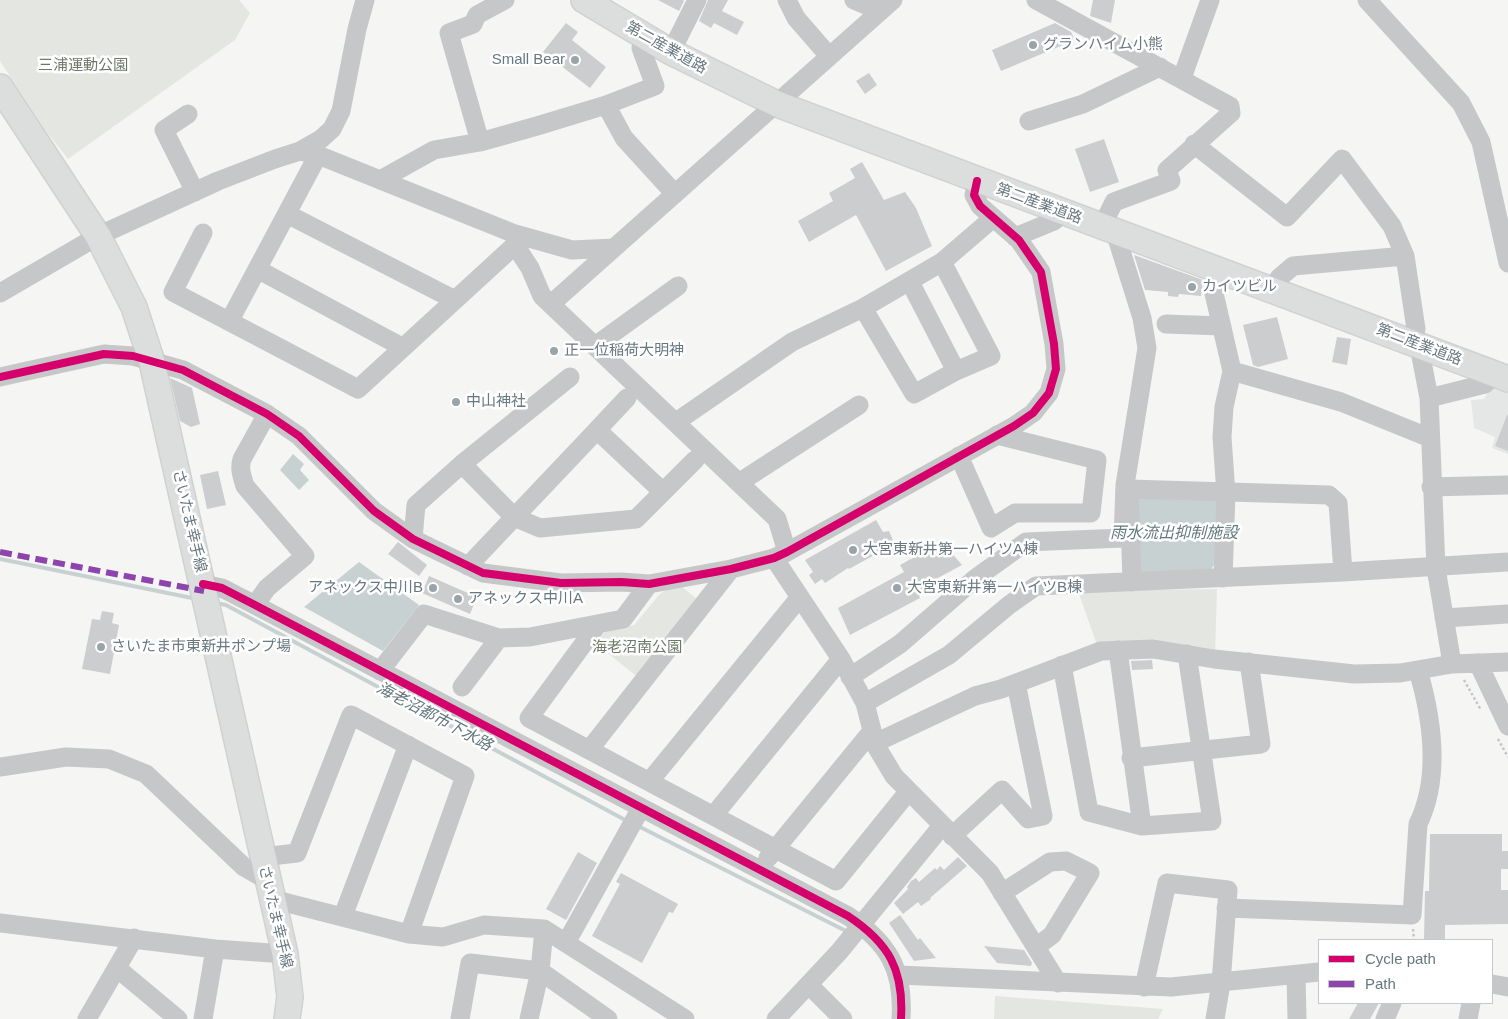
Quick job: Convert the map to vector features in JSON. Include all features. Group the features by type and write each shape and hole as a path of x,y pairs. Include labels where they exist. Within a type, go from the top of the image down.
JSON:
{"main road":[{"name":"第二産業道路","path":"584,0 644,37 721,78 782,99 1111,223 1280,278 1418,338 1504,372"},
{"name":"第二産業道路","path":"607,0 729,67 782,99 977,181 1063,212 1111,223 1215,269 1418,338"},
{"name":"さいたま幸手線","path":"0,88 98,236 134,307 152,362 285,954 290,997 287,1019"}],"street":[{"path":"230,320 287,214 309,153 332,129 341,111 357,29 365,0"},
{"path":"480,142 449,33 473,24 477,15 505,0"},
{"path":"677,40 697,0"},
{"path":"787,0 796,18 829,56"},
{"path":"854,0 887,6"},
{"path":"850,677 900,644 976,578 1026,542 1123,538 1125,485 1147,348 1142,318 1111,223 1114,202 1171,181 1167,170 1231,113 1230,106 1182,78 1036,0"},
{"path":"1182,78 1210,0"},
{"path":"1367,0 1461,103 1481,142 1508,263"},
{"path":"551,304 887,6"},
{"path":"380,180 434,150 480,142 606,105 655,86 641,48 644,37"},
{"path":"1029,121 1082,104 1160,67"},
{"path":"606,105 624,138 675,194"},
{"path":"188,114 164,130 195,192"},
{"path":"1194,144 1287,216 1342,159 1392,226 1405,256 1429,398 1431,487 1436,568 1452,664"},
{"path":"0,293 98,236 195,192 275,159 309,153 380,180 515,240 572,250 614,248"},
{"path":"0,377 104,354 132,356 182,370 267,414 299,436 374,511 413,539 482,573 561,583 621,582 649,584 732,569 781,555 997,436 1033,413 1049,393 1056,369 1054,344 1041,272 1016,237 992,219 980,206 974,195 977,181"},
{"path":"1016,237 1054,221 1063,212"},
{"path":"287,214 455,300"},
{"path":"676,422 792,342 863,308 942,262 992,219"},
{"path":"203,233 173,292 230,320 358,389 455,300 515,240"},
{"path":"515,240 542,296 676,422 701,456 740,482 777,518 781,555 800,597 840,659 865,703 873,737 894,776 990,873 1058,982"},
{"path":"1280,278 1293,266 1405,256"},
{"path":"863,308 914,394 956,371 991,356 942,262"},
{"path":"257,269 402,347"},
{"path":"1215,269 1213,289 1232,371 1224,407 1222,436 1226,494 1223,578"},
{"path":"910,282 956,371"},
{"path":"595,346 678,286"},
{"path":"1166,324 1222,326"},
{"path":"1232,371 1341,402 1430,438"},
{"path":"1429,398 1486,384 1504,372"},
{"path":"413,539 416,506 462,464 570,377"},
{"path":"468,566 627,398"},
{"path":"740,482 859,405"},
{"path":"255,605 266,588 306,556 245,486 242,476 240,466 242,459 267,414"},
{"path":"597,430 663,492"},
{"path":"960,456 991,528 1015,513 1091,513 1092,489 1097,460 997,436"},
{"path":"462,464 514,517 540,528 636,519 701,456"},
{"path":"1431,487 1508,485"},
{"path":"1132,582 1129,489 1226,494 1329,495 1338,503 1343,572"},
{"path":"865,703 949,656 1030,588 1036,586 1436,568 1508,562"},
{"path":"589,750 732,569"},
{"path":"380,671 424,614 499,638 530,637 623,619 649,584"},
{"path":"206,598 222,588 380,671 636,818 758,870 861,925 885,948 899,975 901,1019"},
{"path":"649,782 800,597"},
{"path":"1444,618 1508,614"},
{"path":"598,624 528,718 836,881 908,792"},
{"path":"462,687 499,638"},
{"path":"758,870 873,737 975,696 1101,652 1153,648 1214,660 1354,674 1400,673 1452,664 1508,662"},
{"path":"1118,650 1131,758 1142,826"},
{"path":"1062,665 1088,812 1142,826 1212,821 1187,654"},
{"path":"713,816 840,659"},
{"path":"1131,758 1202,752 1261,744 1249,662"},
{"path":"1478,663 1508,726"},
{"path":"1226,908 1412,915 1418,824 1432,768 1426,699 1418,670"},
{"path":"776,1019 809,985 947,831 1002,790 1028,819 1043,816 1016,683"},
{"path":"267,879 297,853 351,715 465,776 409,934"},
{"path":"343,916 408,745"},
{"path":"0,767 66,757 109,759 146,774 244,867 343,916 409,934 443,937 484,925 544,929 686,1019"},
{"path":"566,943 636,818"},
{"path":"1002,893 1050,862 1066,861 1090,873 1052,935 1036,948"},
{"path":"1144,987 1167,883 1228,890 1221,983 1215,1019"},
{"path":"0,923 214,949 285,954"},
{"path":"529,1019 540,971 544,929"},
{"path":"87,1019 118,969 134,938"},
{"path":"203,1019 214,949"},
{"path":"460,1019 470,963 540,971 608,1019"},
{"path":"118,969 178,1019"},
{"path":"899,975 1144,987 1221,983 1318,972"},
{"path":"1296,975 1297,1019"},
{"path":"1493,984 1508,987"},
{"path":"809,985 844,1019"},
{"path":"1385,1019 1392,1004"},
{"path":"1468,1019 1471,1004"}],"shaded area":[{"path":"1491,387 1508,393 1508,454 1492,448 1495,437 1474,428 1471,400 1484,399"}],"green space":[{"name":"三浦運動公園","path":"0,0 239,0 250,13 235,40 68,159 46,131 0,61"},
{"name":"海老沼南公園","path":"681,586 702,603 640,679 595,643 606,631 634,625 659,595 667,589"},
{"path":"1217,589 1215,655 1098,648 1078,591"},
{"path":"995,996 1163,1009 1158,1019 994,1019"}],"water":[{"path":"293,454 304,464 300,470 309,480 299,490 280,470"},
{"name":"雨水流出抑制施設","path":"1140,495 1213,498 1218,502 1215,564 1211,569 1142,574 1136,570 1134,501"},
{"path":"359,562 419,605 383,651 304,607"}],"building":[{"path":"658,0 683,0 684,1 679,11"},
{"path":"708,0 728,0 722,11 744,22 737,35 714,23 711,28 699,21"},
{"path":"1093,0 1115,0 1111,23 1090,16"},
{"name":"Small Bear","path":"566,23 578,32 572,40 606,67 590,88 543,52"},
{"name":"グランハイム小熊","path":"1055,23 1071,32 1075,40 1001,71 992,50"},
{"path":"869,73 877,85 865,94 856,81"},
{"path":"1104,139 1119,182 1090,192 1075,149"},
{"path":"862,162 884,200 905,192 916,208 932,246 886,271 856,215 809,242 798,221 833,201 829,193 855,178 850,169"},
{"path":"1134,255 1203,280 1201,296 1179,294 1178,297 1168,296 1168,292 1145,290"},
{"path":"1277,317 1288,359 1258,367 1253,365 1243,325"},
{"path":"1337,337 1351,339 1347,365 1332,362"},
{"path":"170,378 192,388 200,424 191,427 180,421"},
{"path":"1508,415 1508,451 1495,446"},
{"path":"218,471 226,505 207,509 200,475"},
{"name":"大宮東新井第一ハイツA棟","path":"876,520 883,532 889,531 893,540 885,545 887,548 848,568 825,583 822,579 815,584 809,575 813,572 805,560"},
{"path":"398,542 427,565 419,576 388,554"},
{"name":"大宮東新井第一ハイツB棟","path":"942,542 962,565 934,580 937,585 919,596 920,598 850,635 838,608 904,572 900,565"},
{"name":"アネックス中川A","path":"429,576 477,597 470,614 422,593"},
{"name":"さいたま市東新井ポンプ場","path":"102,611 114,613 112,623 119,625 110,674 82,669 92,619 100,620"},
{"path":"1152,660 1153,669 1132,670 1131,661"},
{"path":"1430,834 1502,834 1502,851 1508,851 1508,869 1501,869 1501,890 1508,890 1508,924 1445,925 1445,939 1424,939 1425,891 1429,891"},
{"path":"578,852 597,863 566,920 546,909"},
{"path":"958,857 967,866 931,899 921,906 918,902 903,914 894,903 908,889 907,887 911,881 916,878 919,882 940,866 944,870"},
{"path":"621,873 678,904 673,913 669,912 642,963 592,936 620,884 616,882"},
{"path":"900,915 918,940 920,938 936,958 914,961 889,923"},
{"path":"984,946 1024,950 1032,963 1031,966 997,963"},
{"path":"1357,1004 1378,1004 1370,1019 1349,1019"}],"waterway":[{"name":"海老沼都市下水路","path":"0,559 197,599"},
{"name":"海老沼都市下水路","path":"216,603 226,605 627,821"},
{"name":"海老沼都市下水路","path":"638,826 848,932"}],"marked path":[{"path":"0,552 204,591"}],"cycle path":[{"path":"0,377 104,354 133,356 183,370 267,414 299,436 374,511 413,539 483,573 561,583 621,582 649,584 731,569 774,558 787,552 1014,426 1033,413 1049,393 1056,369 1054,344 1041,272 1019,240 980,206 974,195 977,181"},
{"path":"203,584 222,588 848,916 874,937 891,959 900,986 901,1019"}],"place":[{"name":"グランハイム小熊","path":"1033,45"},
{"name":"Small Bear","path":"575,60"},
{"name":"カイツビル","path":"1192,287"},
{"name":"正一位稲荷大明神","path":"554,351"},
{"name":"中山神社","path":"456,402"},
{"name":"大宮東新井第一ハイツA棟","path":"853,550"},
{"name":"アネックス中川B","path":"433,588"},
{"name":"大宮東新井第一ハイツB棟","path":"897,588"},
{"name":"アネックス中川A","path":"458,599"},
{"name":"さいたま市東新井ポンプ場","path":"101,647"}]}
